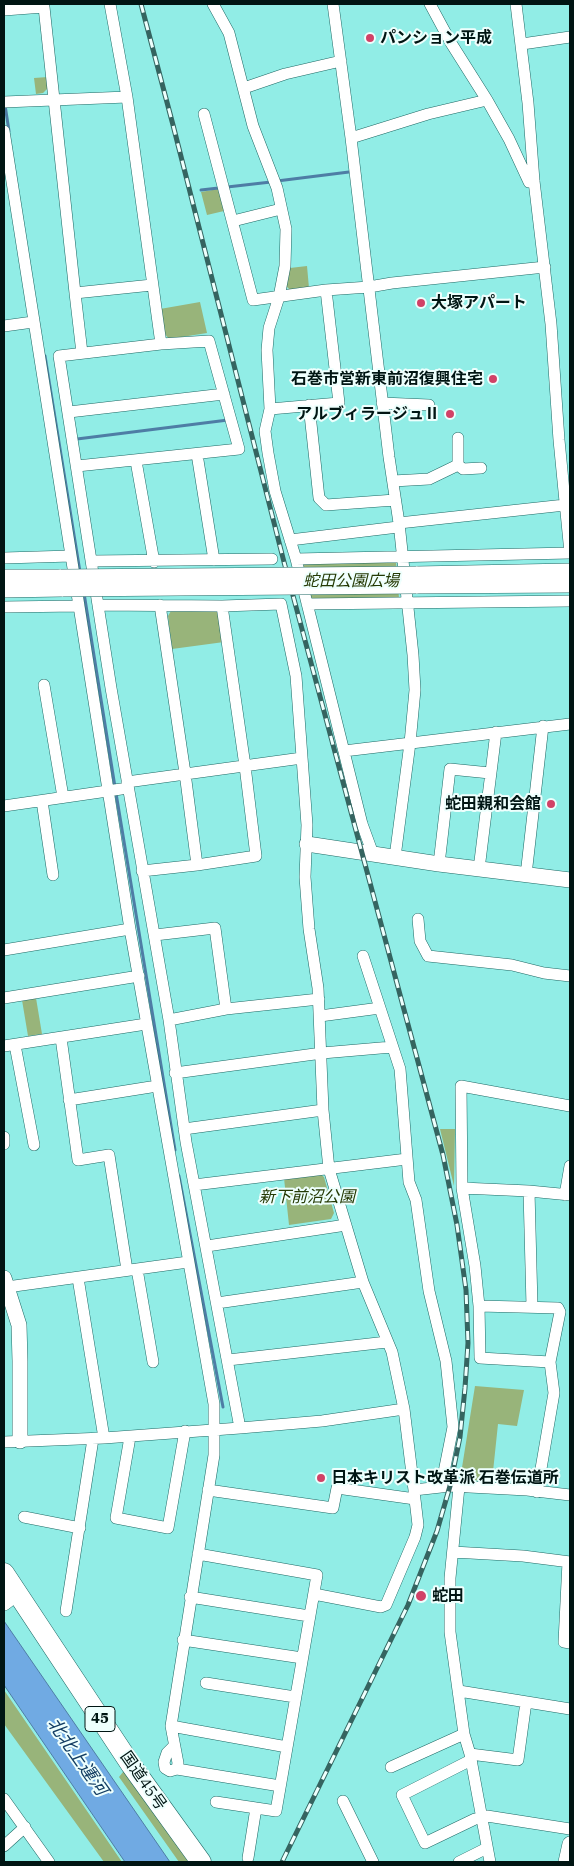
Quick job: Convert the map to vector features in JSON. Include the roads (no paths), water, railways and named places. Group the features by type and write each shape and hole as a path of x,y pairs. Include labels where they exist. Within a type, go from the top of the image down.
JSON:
{"highway":[{"name":"国道45号","path":"4,1573 11,1598 201,1862"}],"street":[{"path":"110,4 127,97 161,344"},
{"path":"213,4 229,33 253,126 277,188 286,229 287,249 285,266 279,297 269,328 267,350 270,409 265,430 268,453 275,491 296,559 362,824 373,854"},
{"path":"333,4 351,138 413,655 415,690 395,857"},
{"path":"430,4 451,43 509,139 529,182 534,181"},
{"path":"296,559 570,553 559,440 551,324 534,181 522,44 516,4"},
{"path":"4,10 44,7 82,353"},
{"path":"522,44 570,37"},
{"path":"244,88 285,74 340,61"},
{"path":"7,102 127,97"},
{"path":"351,138 428,114 487,100"},
{"path":"204,114 252,300 326,290 369,287 545,267"},
{"path":"4,131 7,181 44,387 78,606 120,788 142,871 155,935 184,1129 240,1428"},
{"path":"233,221 281,208"},
{"path":"75,293 152,285"},
{"path":"270,409 338,403 326,290"},
{"path":"4,326 33,322"},
{"path":"77,466 239,449 209,341 161,344 59,356 60,384 69,412 77,466 92,561 98,605 120,788 130,929 214,1404 214,1455 183,1640 171,1726 178,1763 177,1768 280,1786"},
{"path":"44,387 60,384"},
{"path":"69,412 224,394"},
{"path":"382,403 429,405"},
{"path":"309,405 319,498 326,505 395,500"},
{"path":"458,438 458,465"},
{"path":"197,454 214,560"},
{"path":"136,461 154,562"},
{"path":"393,481 429,480 458,465"},
{"path":"458,465 463,469 481,468"},
{"path":"290,540 565,505"},
{"path":"4,558 71,556"},
{"path":"92,561 154,562 272,559"},
{"path":"416,580 570,571"},
{"path":"4,578 62,583 416,580 570,585"},
{"path":"4,590 62,583"},
{"path":"306,604 570,602"},
{"path":"98,605 222,606 281,604 296,676 308,825 305,877 309,929 319,999 323,1110 329,1168 363,1282 392,1352 404,1409 418,1524 415,1537 386,1605 381,1607 314,1594"},
{"path":"160,605 186,773 197,865"},
{"path":"4,607 78,606"},
{"path":"142,871 256,856 222,606"},
{"path":"44,685 63,797"},
{"path":"344,751 570,724"},
{"path":"526,874 543,726"},
{"path":"479,869 496,732"},
{"path":"4,806 120,788 186,773 302,758"},
{"path":"439,864 450,769 490,773"},
{"path":"42,800 53,875"},
{"path":"307,844 439,864 570,880"},
{"path":"418,919 420,941 428,956 512,965 544,973 570,976"},
{"path":"155,935 215,928 226,1009"},
{"path":"4,950 130,929"},
{"path":"363,956 400,1069 409,1182 416,1200 429,1291 446,1361 452,1432 441,1487"},
{"path":"4,998 139,976"},
{"path":"168,1020 226,1009 319,999"},
{"path":"320,1016 380,1008"},
{"path":"34,1145 9,1046 146,1024"},
{"path":"61,1038 68,1100 78,1160 109,1155 153,1362"},
{"path":"175,1073 392,1047"},
{"path":"68,1100 157,1086"},
{"path":"550,1362 480,1358 479,1306 475,1266 462,1188 461,1086 570,1106"},
{"path":"184,1129 323,1110"},
{"path":"4,1137 4,1144"},
{"path":"194,1185 407,1159"},
{"path":"462,1188 568,1195 570,1166"},
{"path":"529,1191 532,1306"},
{"path":"207,1246 346,1225"},
{"path":"20,1441 19,1325 6,1283 78,1278 188,1262"},
{"path":"66,1611 80,1528 99,1438 78,1278"},
{"path":"217,1303 363,1282"},
{"path":"479,1306 532,1306 558,1308 560,1312 550,1362 554,1394 537,1492"},
{"path":"228,1360 387,1342"},
{"path":"4,1442 130,1437 240,1428 322,1421 404,1409"},
{"path":"130,1437 116,1518 168,1528 185,1431"},
{"path":"208,1490 333,1508 337,1488 415,1494 441,1487 460,1487 570,1495"},
{"path":"460,1487 449,1600 450,1632 464,1734 471,1757 480,1816 490,1862"},
{"path":"24,1518 80,1528"},
{"path":"453,1552 523,1556 569,1562 564,1642 570,1643"},
{"path":"198,1554 317,1575 276,1810 216,1802"},
{"path":"190,1597 309,1616"},
{"path":"183,1640 302,1658"},
{"path":"206,1682 295,1697"},
{"path":"459,1691 570,1709"},
{"path":"526,1702 518,1760 471,1757 402,1795 425,1844 480,1816 570,1829"},
{"path":"171,1726 287,1747"},
{"path":"391,1767 464,1734"},
{"path":"4,1799 48,1862"},
{"path":"343,1801 373,1862"},
{"path":"248,1858 256,1808"},
{"path":"4,1846 25,1827"},
{"path":"566,1862 570,1844"},
{"path":"459,1862 487,1848"}],"water":[{"name":"北北上運河","path":"4,1621 170,1862 125,1862 4,1685"}],"waterway":[{"path":"5,105 9,131"},
{"path":"277,181 349,172"},
{"path":"201,190 271,182"},
{"path":"45,356 80,572"},
{"path":"77,439 228,420"},
{"path":"84,593 115,787"},
{"path":"116,793 175,1150"},
{"path":"179,1176 223,1407"}],"railway":[{"path":"141,4 284,562 443,1155 457,1225 466,1290 468,1343 460,1437 450,1486 437,1531 408,1605 282,1862"}],"place":[{"name":"パンション平成","path":"370,38"},
{"name":"大塚アパート","path":"421,303"},
{"name":"石巻市営新東前沼復興住宅","path":"493,379"},
{"name":"アルブィラージュⅡ","path":"450,414"},
{"name":"蛇田親和会館","path":"551,804"},
{"name":"日本キリスト改革派 石巻伝道所","path":"321,1478"},
{"name":"蛇田","path":"421,1596"}],"park label":[{"name":"蛇田公園広場","path":"351,581"},
{"name":"新下前沼公園","path":"307,1197"}]}
